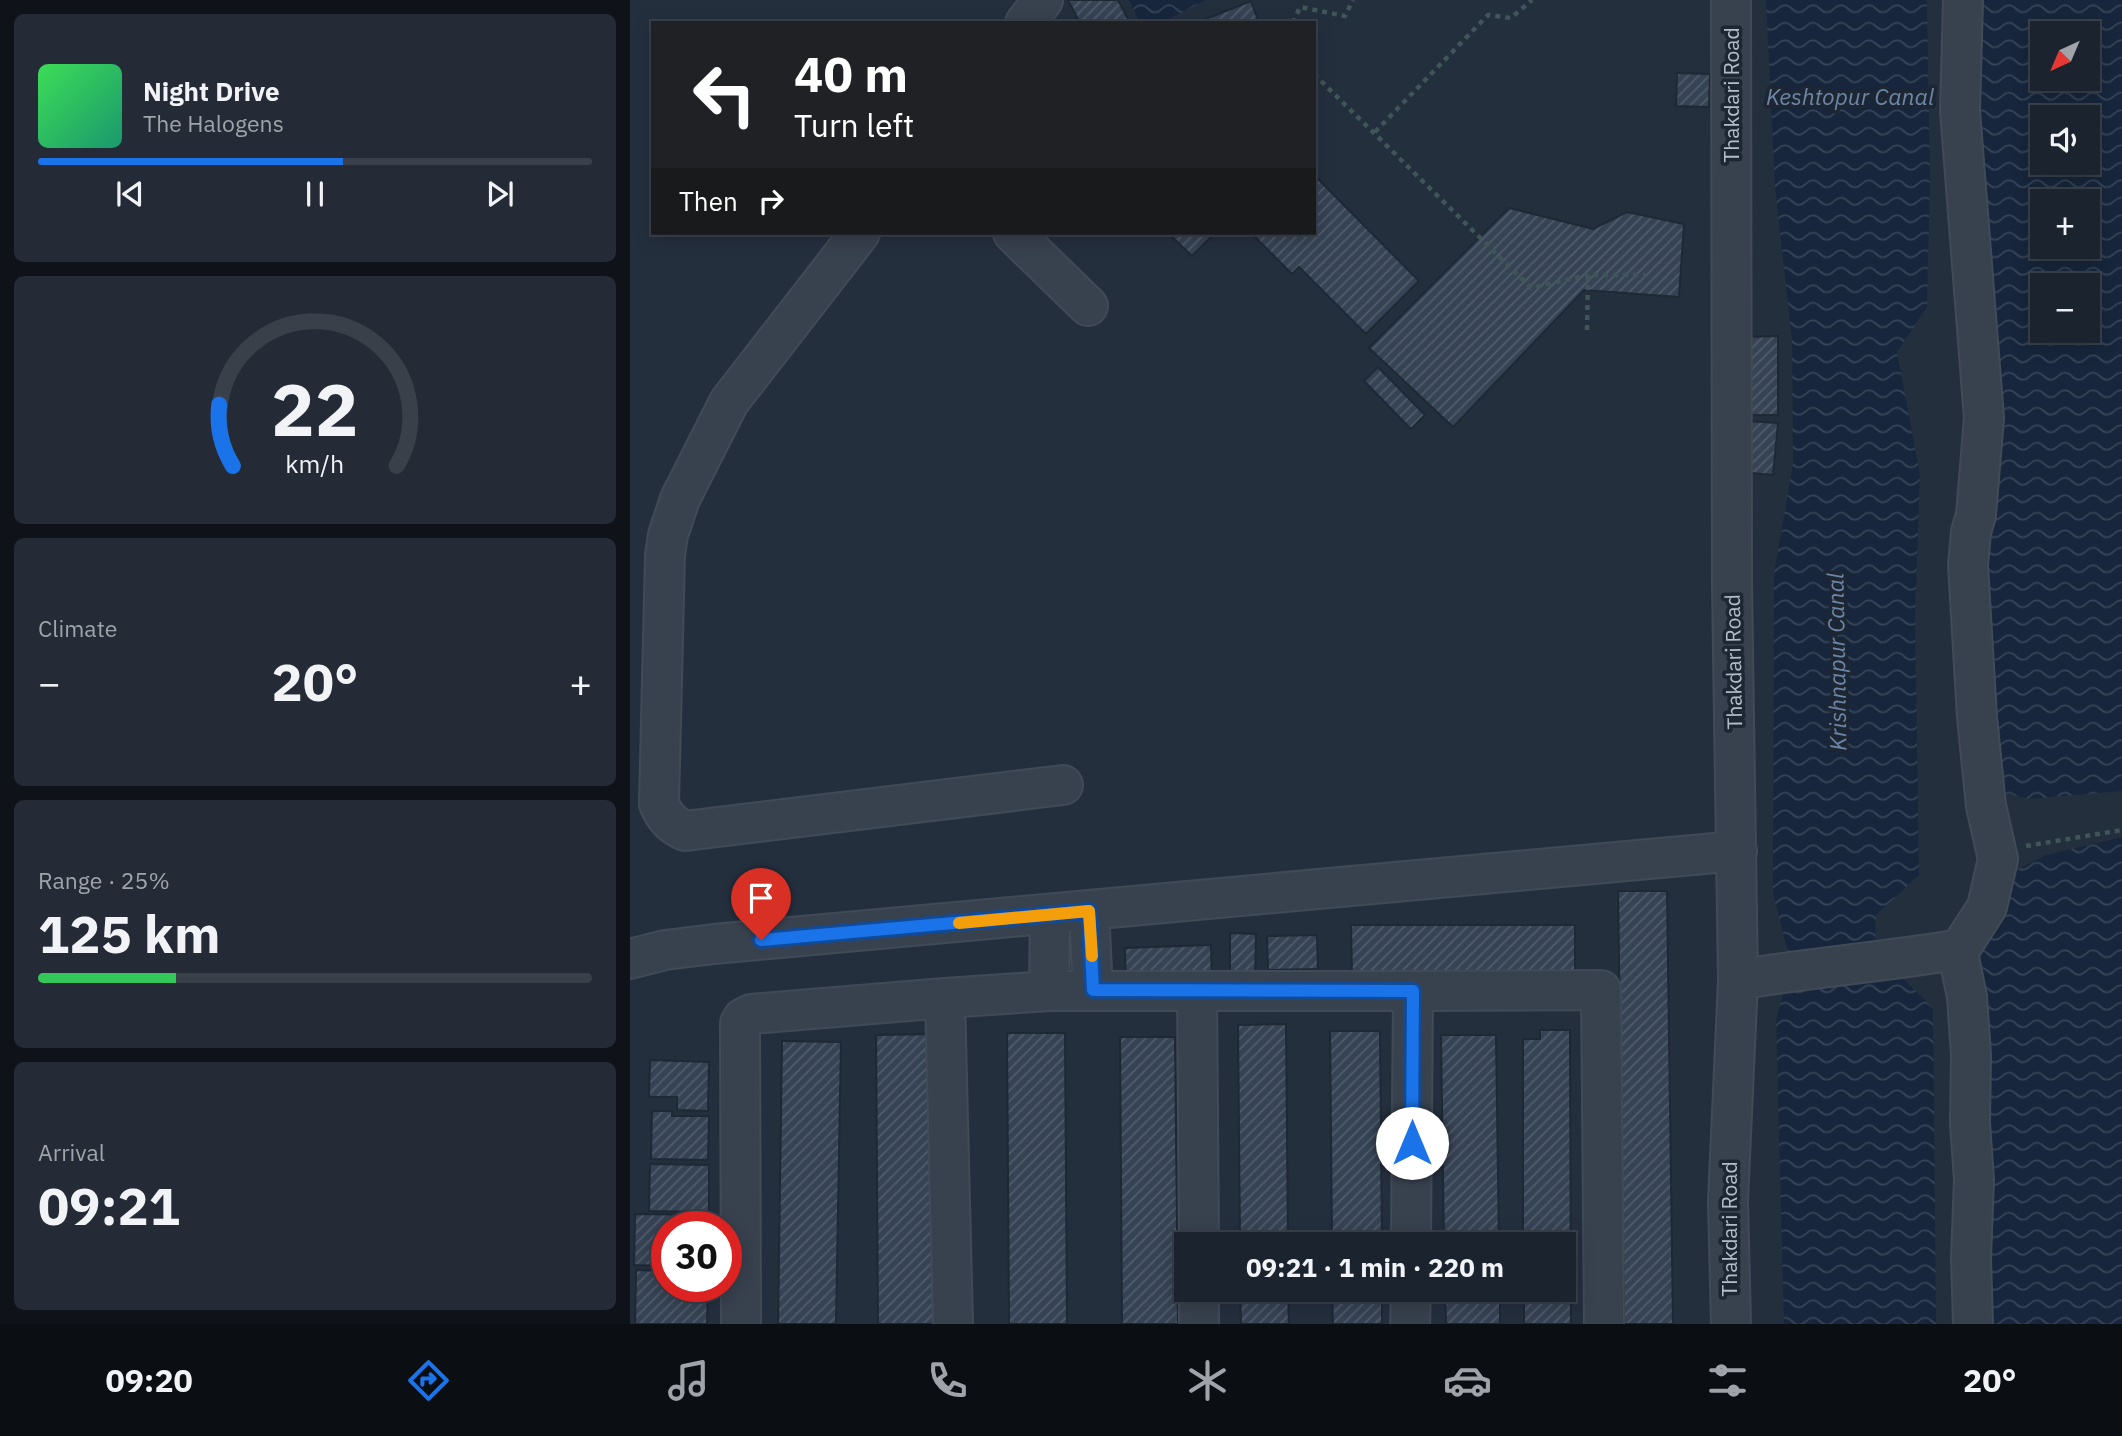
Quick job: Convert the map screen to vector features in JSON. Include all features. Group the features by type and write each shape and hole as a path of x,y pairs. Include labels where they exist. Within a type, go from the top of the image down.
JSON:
{"street":[{"path":"1027,21 1043,0"},
{"name":"Thakdari Road","path":"1731,0 1732,586 1738,980 1728,1201 1731,1324"},
{"path":"1962,0 1960,111 1984,418 1969,565 1977,717 1986,806 1998,859 1987,907 1960,949 1971,1055 1973,1324"},
{"path":"858,235 729,402 680,499 668,535 665,555 659,804 664,816 675,827 685,831 1063,785"},
{"path":"1015,235 1088,306"},
{"path":"630,959 665,950 702,946 1737,851"},
{"path":"1089,911 1093,990"},
{"path":"1049,991 1051,915"},
{"path":"1738,980 1960,949"},
{"path":"741,1324 740,1023 743,1018 751,1014 945,998 1093,990 1601,990 1604,1324"},
{"path":"1197,991 1199,1232"},
{"path":"1411,1232 1413,991"},
{"path":"945,998 953,1324"},
{"path":"1199,1302 1199,1324"},
{"path":"1410,1324 1411,1302"}],"path":[{"path":"1294,21 1300,7 1345,16 1353,0"},
{"path":"1375,132 1488,15 1511,18 1532,0"},
{"path":"1316,76 1531,288 1588,275 1645,275"},
{"path":"1587,330 1588,275"},
{"path":"1997,848 2122,830"}],"water":[{"path":"1129,0 1206,0 1165,21 1139,21"},
{"name":"Keshtopur Canal","path":"1766,0 1927,0 1930,179 1927,307 1897,352 1920,474 1915,617 1919,875 1876,915 1875,951 1933,1008 1936,1324 1784,1324 1776,1020 1791,965 1773,893 1774,573 1793,464 1792,340 1775,187"},
{"path":"1969,0 2122,0 2122,791 2030,799 1994,791 1981,664 1991,513"},
{"path":"2122,837 2122,1324 1980,1324 1981,955 2011,873 2046,855"}],"building":[{"path":"1068,0 1118,0 1129,21 1079,21"},
{"path":"1251,1 1258,21 1201,21"},
{"path":"1677,73 1710,74 1709,107 1676,106"},
{"path":"1316,177 1419,281 1366,334 1299,267 1292,274 1253,235 1316,235"},
{"path":"1509,208 1593,229 1627,212 1684,224 1679,297 1584,290 1453,427 1369,348"},
{"path":"1170,235 1213,235 1192,256"},
{"path":"1778,336 1778,415 1744,415 1744,337"},
{"path":"1378,367 1425,415 1411,429 1364,381"},
{"path":"1745,421 1778,423 1773,475 1740,472"},
{"path":"1618,891 1667,891 1673,1324 1624,1324"},
{"path":"1351,925 1575,925 1575,976 1352,977"},
{"path":"1230,933 1256,934 1255,983 1230,983"},
{"path":"1317,935 1318,969 1268,970 1267,936"},
{"path":"1211,945 1212,985 1126,987 1125,948"},
{"path":"1286,1024 1288,1232 1240,1232 1238,1025"},
{"path":"1540,1030 1570,1030 1571,1232 1523,1232 1523,1039 1540,1039"},
{"path":"1330,1031 1380,1031 1382,1232 1332,1232"},
{"path":"1007,1033 1065,1033 1067,1324 1009,1324"},
{"path":"935,1034 938,1324 878,1324 876,1035"},
{"path":"1441,1035 1496,1035 1499,1232 1444,1232"},
{"path":"1120,1037 1175,1037 1177,1232 1174,1232 1174,1302 1178,1302 1178,1324 1122,1324"},
{"path":"782,1041 841,1042 836,1324 778,1324"},
{"path":"650,1060 709,1062 708,1111 677,1110 677,1097 649,1097"},
{"path":"652,1111 672,1111 672,1116 709,1116 708,1160 651,1159"},
{"path":"650,1164 709,1165 709,1211 649,1211"},
{"path":"635,1214 651,1214 651,1266 634,1265"},
{"path":"636,1270 651,1270 651,1302 708,1302 707,1324 635,1324"},
{"path":"1240,1302 1288,1302 1289,1324 1241,1324"},
{"path":"1332,1302 1382,1302 1382,1324 1333,1324"},
{"path":"1445,1302 1500,1302 1500,1324 1446,1324"},
{"path":"1524,1302 1571,1302 1571,1324 1524,1324"}],"slow traffic":[{"path":"959,923 1089,911 1092,956"}],"route":[{"path":"761,940 1089,911 1093,990 1413,991 1412,1143"}],"water label":[{"name":"Krishnapur Canal","path":"1837,662"}]}
